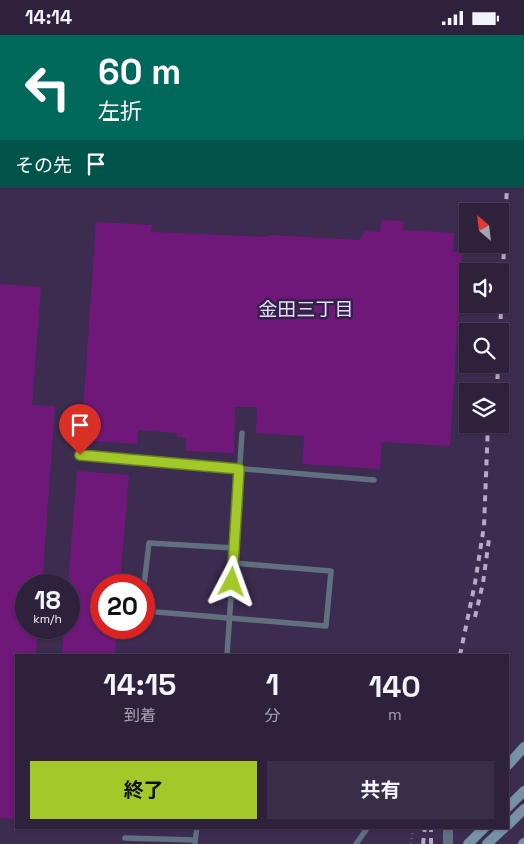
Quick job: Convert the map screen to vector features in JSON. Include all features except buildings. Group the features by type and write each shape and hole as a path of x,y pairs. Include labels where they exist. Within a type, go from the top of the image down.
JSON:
{"main road":[{"path":"509,764 524,747"},
{"path":"509,806 524,791"},
{"path":"509,824 524,809"},
{"path":"468,844 484,829"},
{"path":"487,844 503,829"}],"street":[{"path":"448,829 448,844"}],"lane":[{"path":"227,654 242,433"},
{"path":"80,455 374,480"},
{"path":"145,574 149,543 234,548"},
{"path":"155,612 326,626 331,571 233,563"},
{"path":"125,838 195,842 197,829"},
{"path":"356,844 367,829"}],"path":[{"path":"411,844 412,829"}],"railway":[{"path":"500,323 507,187"},
{"path":"497,383 498,373"},
{"path":"460,654 475,583 484,526 488,433"},
{"path":"475,617 483,583 489,539"},
{"path":"423,844 425,829"},
{"path":"431,829 431,844"}],"district":[{"name":"金田三丁目","path":"306,309"}],"route":[{"path":"80,455 239,469 232,582"}]}
